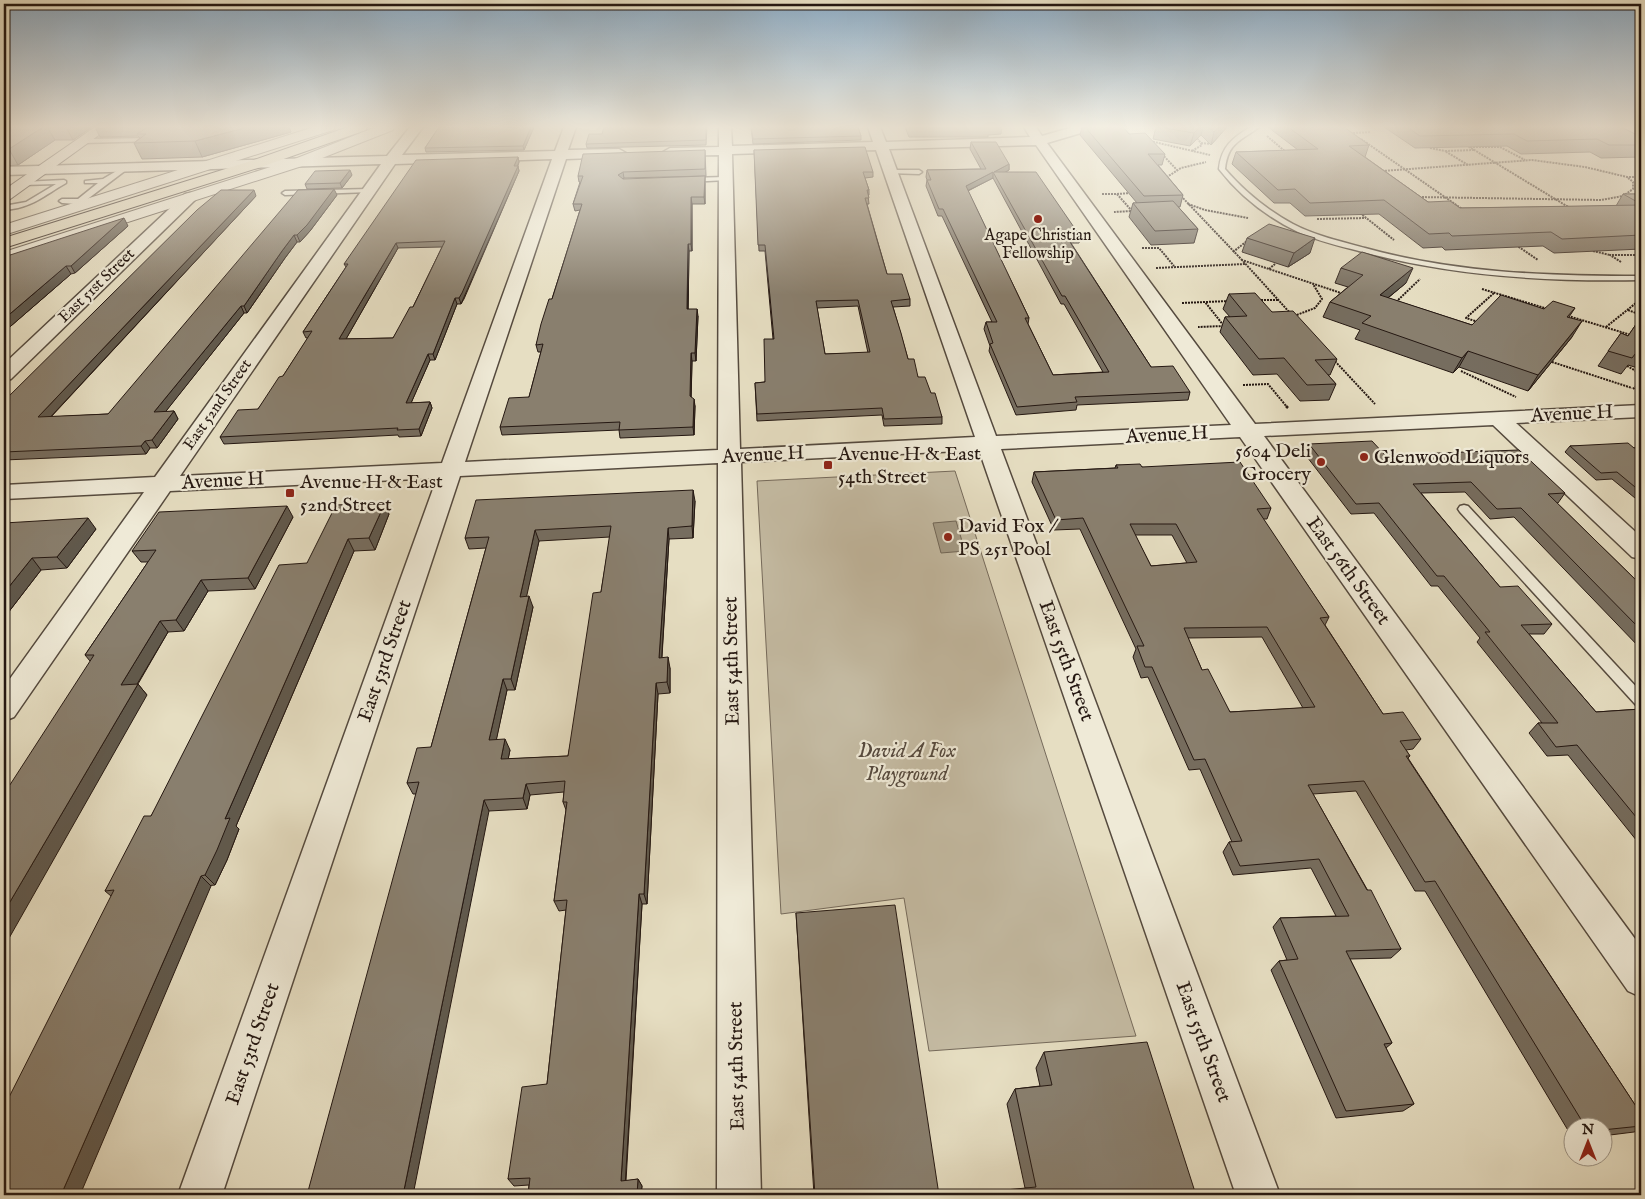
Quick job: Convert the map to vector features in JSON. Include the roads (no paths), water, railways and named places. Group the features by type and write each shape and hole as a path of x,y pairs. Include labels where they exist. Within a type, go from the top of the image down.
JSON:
{"main road":[{"path":"4,243 196,183"},
{"path":"34,234 146,211"}],"street":[{"path":"4,197 24,183"},
{"path":"4,230 85,200 147,183"},
{"path":"4,257 234,183"},
{"name":"East 52nd Street","path":"4,709 375,183"},
{"name":"East 53rd Street","path":"200,1195 550,183"},
{"name":"East 54th Street","path":"725,183 739,1195"},
{"name":"East 55th Street","path":"894,183 1258,1195"},
{"name":"East 56th Street","path":"1070,183 1641,978"},
{"name":"East 51st Street","path":"4,375 190,197"},
{"name":"Avenue H","path":"4,492 1498,418 1640,403"},
{"path":"1498,418 1641,551"}],"lane":[{"path":"4,208 18,208 43,199 62,185 24,183"},
{"path":"62,201 85,200 102,183"},
{"path":"1233,183 1284,221 1316,237 1411,262 1500,275 1565,278 1641,278"},
{"path":"79,188 97,187"},
{"path":"285,193 369,191"},
{"path":"68,196 85,200"},
{"path":"1464,509 1641,701"}],"place":[{"name":"Agape Christian Fellowship","path":"1038,219"},
{"name":"Glenwood Liquors","path":"1364,457"},
{"name":"5604 Deli Grocery","path":"1321,462"},
{"name":"Avenue H & East 54th Street","path":"828,465"},
{"name":"Avenue H & East 52nd Street","path":"290,493"},
{"name":"David Fox / PS 251 Pool","path":"948,537"}],"park label":[{"name":"David A Fox Playground","path":"907,762"}]}
